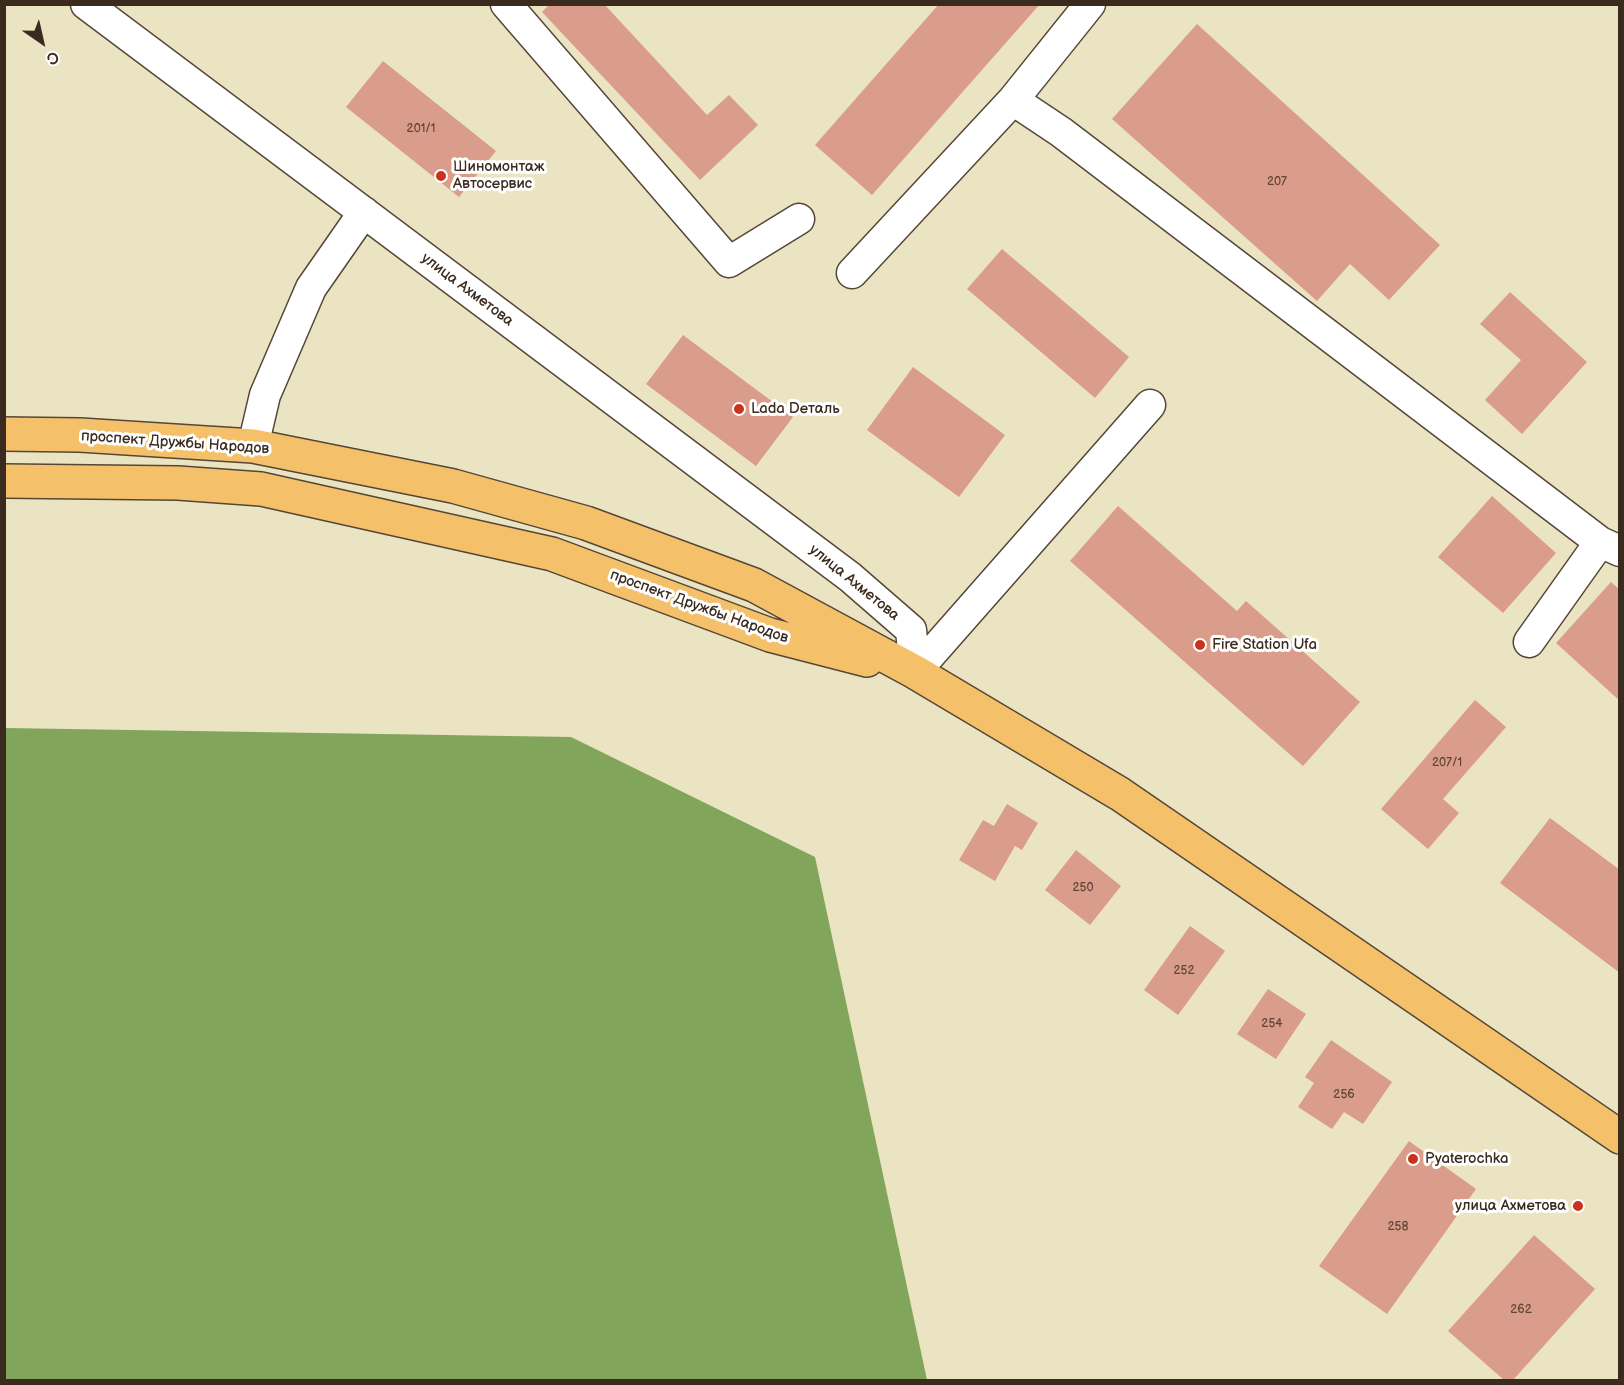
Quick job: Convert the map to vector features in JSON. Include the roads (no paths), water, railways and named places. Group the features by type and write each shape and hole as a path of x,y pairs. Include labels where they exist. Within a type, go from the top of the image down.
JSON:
{"main road":[{"name":"проспект Дружбы Народов","path":"4,434 80,435 253,446 453,486 586,523 754,585 915,672"},
{"name":"проспект Дружбы Народов","path":"4,481 178,483 261,489 552,554 770,635 915,672"},
{"path":"915,672 1120,794 1620,1137"}],"street":[{"name":"улица Ахметова","path":"86,4 850,577 911,630 915,672"},
{"path":"506,4 729,262 799,219"},
{"path":"852,273 1013,100 1090,4"},
{"path":"1013,100 1061,132 1610,547 1529,642"},
{"path":"253,446 265,395 311,288 364,212"},
{"path":"915,672 1150,405"}],"place":[{"name":"Шиномонтаж Автосервис","path":"441,176"},
{"name":"Lada Dеталь","path":"739,409"},
{"name":"Fire Station Ufa","path":"1200,645"},
{"name":"Pyaterochka","path":"1413,1159"},
{"name":"улица Ахметова","path":"1578,1206"}]}
